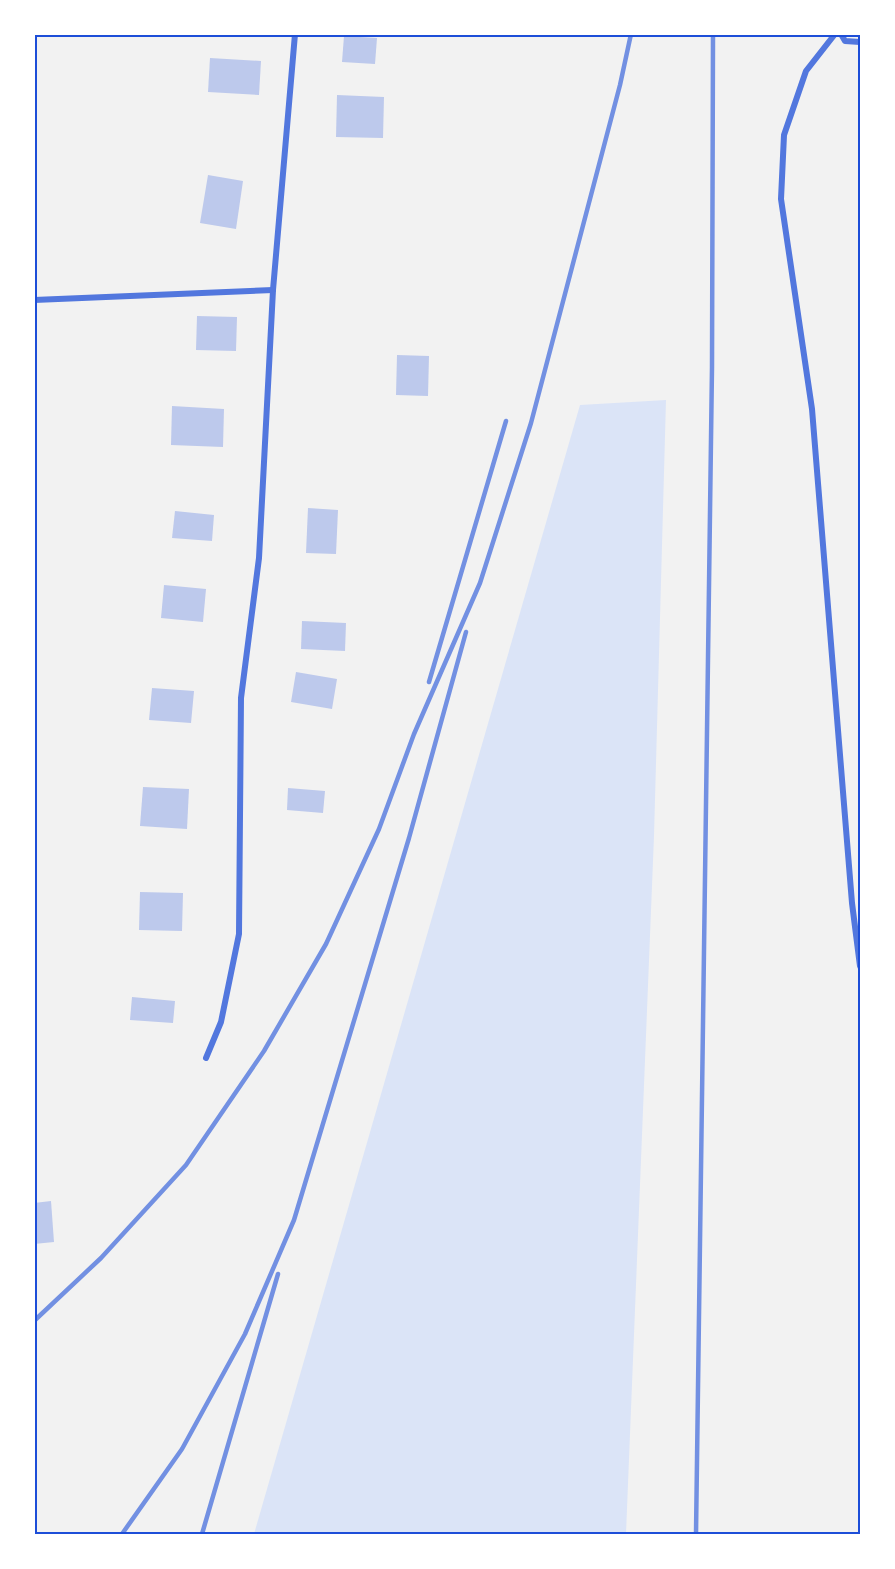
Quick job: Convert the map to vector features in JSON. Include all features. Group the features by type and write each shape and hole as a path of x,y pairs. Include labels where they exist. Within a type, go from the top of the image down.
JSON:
{"street":[{"path":"206,1058 220,1022 239,934 241,698 259,558 273,290 295,34"},
{"path":"835,34 806,71 784,135 781,199 812,409 852,903 861,966"},
{"path":"841,34 845,41 861,42"},
{"path":"34,300 273,290"}],"shaded area":[{"path":"666,400 654,836 626,1534 254,1534 580,405"}],"building":[{"path":"344,36 377,38 375,64 342,62"},
{"path":"210,58 261,61 259,95 208,92"},
{"path":"337,95 384,97 383,138 336,137"},
{"path":"208,175 243,181 236,229 200,223"},
{"path":"197,316 237,317 236,351 196,350"},
{"path":"397,355 429,356 428,396 396,395"},
{"path":"172,406 224,409 223,447 171,445"},
{"path":"308,508 338,510 336,554 306,553"},
{"path":"175,511 214,515 212,541 172,538"},
{"path":"164,585 206,589 203,622 161,618"},
{"path":"302,621 346,623 345,651 301,649"},
{"path":"296,672 337,679 332,709 291,702"},
{"path":"152,688 194,691 191,723 149,720"},
{"path":"143,787 189,789 187,829 140,826"},
{"path":"288,788 325,791 323,813 287,810"},
{"path":"140,892 183,893 182,931 139,930"},
{"path":"132,997 175,1001 173,1023 130,1020"},
{"path":"51,1201 54,1242 34,1244 34,1203"}],"railway":[{"path":"34,1321 101,1258 186,1165 264,1051 326,944 379,829 414,734 480,583 531,423 620,85 631,34"},
{"path":"696,1534 712,367 713,34"},
{"path":"429,682 506,421"},
{"path":"122,1534 182,1449 245,1334 294,1220 409,838 466,632"},
{"path":"202,1534 278,1274"}]}
